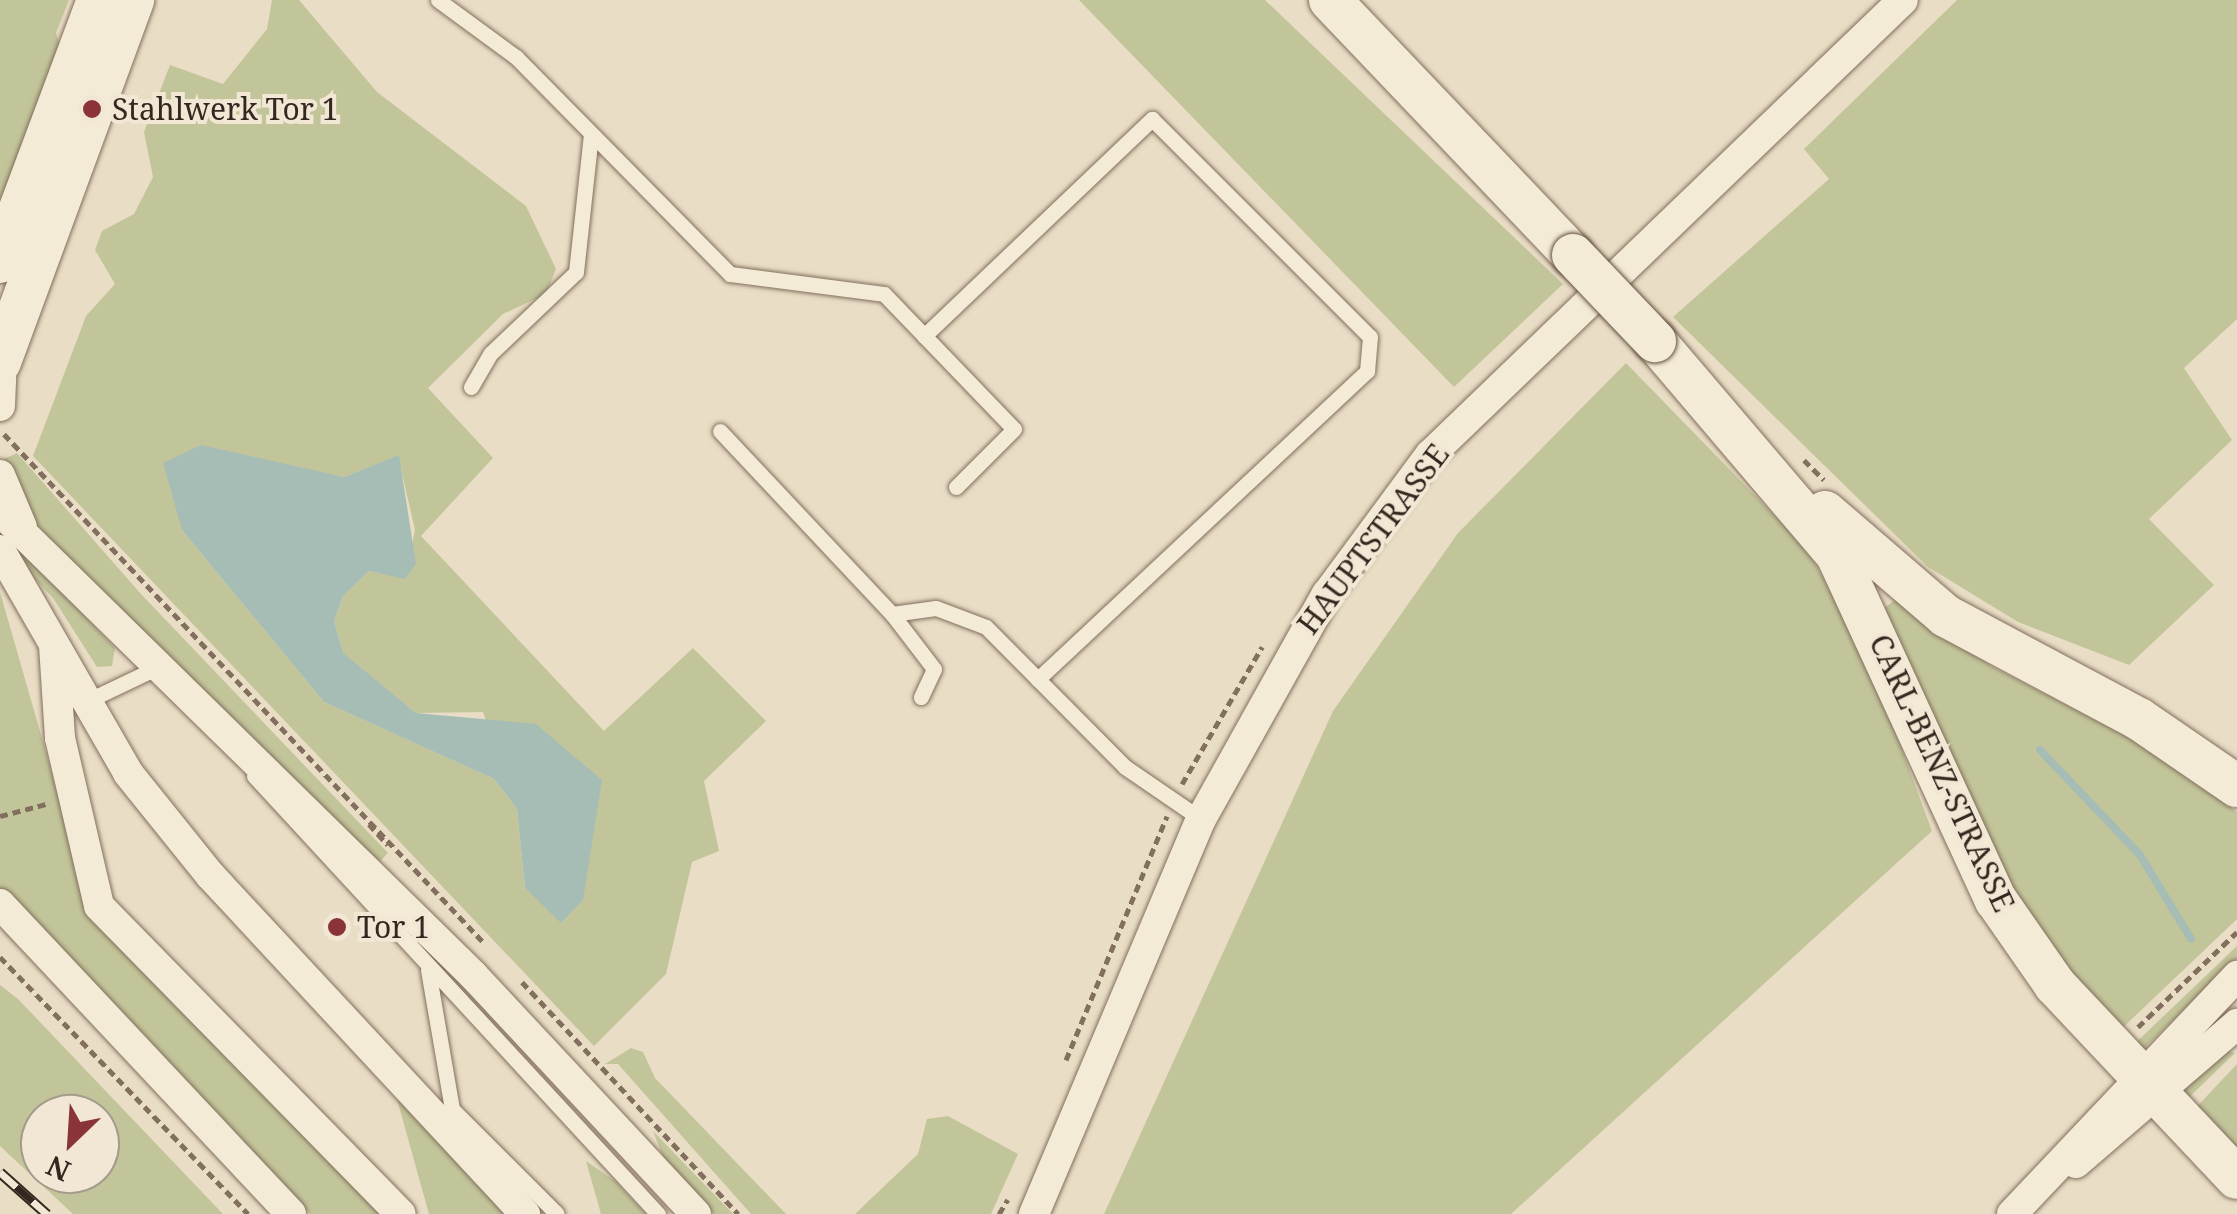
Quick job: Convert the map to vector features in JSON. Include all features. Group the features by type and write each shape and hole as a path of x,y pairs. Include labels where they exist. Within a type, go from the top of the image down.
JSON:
{"street":[{"path":"0,262 98,0"},
{"path":"0,406 1,359 133,0"},
{"name":"CARL-BENZ-STRASSE","path":"1330,0 1748,441 1837,554 1996,900 2055,985 2237,1178"},
{"name":"HAUPTSTRASSE","path":"1034,1214 1201,819 1269,685 1430,455 1903,0"},
{"name":"CARL-BENZ-STRASSE","path":"1748,441 1946,616 2139,718 2237,786"},
{"path":"0,475 8,530 8,578 53,631 128,773 525,1214"},
{"path":"8,530 240,757 290,798 349,834 473,976 696,1214"},
{"path":"53,631 74,797 100,906 400,1214"},
{"path":"0,904 291,1214"},
{"path":"0,922 42,953"},
{"path":"2017,1209 2148,1086 2237,976"},
{"path":"2148,1086 2237,1024"}],"lane":[{"path":"438,0 516,57 730,274 855,284 884,294 1014,429 956,487"},
{"path":"924,336 1152,119 1370,338 1367,371 1038,679"},
{"path":"471,387 492,353 576,272 591,135"},
{"path":"720,432 892,614 934,668 921,697"},
{"path":"892,614 936,608 986,627 1125,767 1201,819"},
{"path":"90,700 154,670"},
{"path":"240,757 305,841 658,1214"},
{"path":"428,970 452,1109 557,1214"}],"path":[{"path":"0,429 391,846"},
{"path":"1798,454 1836,492"},
{"path":"0,816 74,797"},
{"path":"0,957 248,1214"}],"green space":[{"path":"0,0 69,0 56,33 61,48 0,213"},
{"path":"272,0 299,0 377,92 526,206 556,269 546,294 503,314 428,388 493,458 421,536 604,731 693,648 766,721 704,781 719,851 692,862 666,974 594,1046 33,456 86,316 115,284 95,250 102,231 134,214 153,177 144,132 170,65 223,84 267,29","holes":["398,456 415,530 405,578 369,571 343,596 334,621 343,654 416,713 483,712 561,922 525,888 517,809 494,779 324,702 182,530 276,465 344,477"]},
{"path":"1079,0 1265,0 1563,284 1454,387"},
{"path":"1957,0 2237,0 2237,319 2184,368 2232,440 2149,519 2214,585 2129,665 2018,622 1928,567 1673,317 1829,179 1804,149"},
{"path":"1626,363 1807,549 1867,655 1932,831 1511,1214 1104,1214 1333,711 1458,533"},
{"path":"17,453 141,594 388,853 380,861 282,784 38,527 11,484 4,459"},
{"path":"0,526 115,648 112,666 97,667 53,598 0,542"},
{"path":"0,592 91,909 383,1214 310,1214 0,891"},
{"path":"1897,598 1991,666 2176,762 2237,812 2237,919 2115,1035 2047,961 1881,611"},
{"path":"2237,946 2237,959 2139,1053 2128,1050"},
{"path":"0,985 109,1094 20,1094 20,1165 0,1146"},
{"path":"631,1048 643,1052 655,1078 786,1214 751,1214 618,1064 605,1064"},
{"path":"2225,1050 2235,1053 2181,1105 2180,1093"},
{"path":"2237,1064 2237,1162 2190,1114"},
{"path":"395,1092 512,1214 429,1214"},
{"path":"120,1106 223,1214 73,1214 52,1194 120,1194"},
{"path":"948,1116 1018,1154 991,1214 855,1214 918,1154 927,1119"},
{"path":"653,1131 733,1214 714,1214 666,1165"},
{"path":"586,1161 615,1181 646,1214 601,1214"}],"water":[{"path":"201,445 344,477 399,455 416,564 405,579 369,571 343,596 334,621 343,653 416,713 536,724 602,780 583,900 561,923 525,888 517,809 494,779 324,702 182,530 163,463"}],"waterway":[{"path":"2040,750 2140,855 2191,939"}],"railway":[{"path":"0,1172 47,1214"}],"place":[{"name":"Stahlwerk Tor 1","path":"92,109"},
{"name":"Tor 1","path":"337,927"}]}
